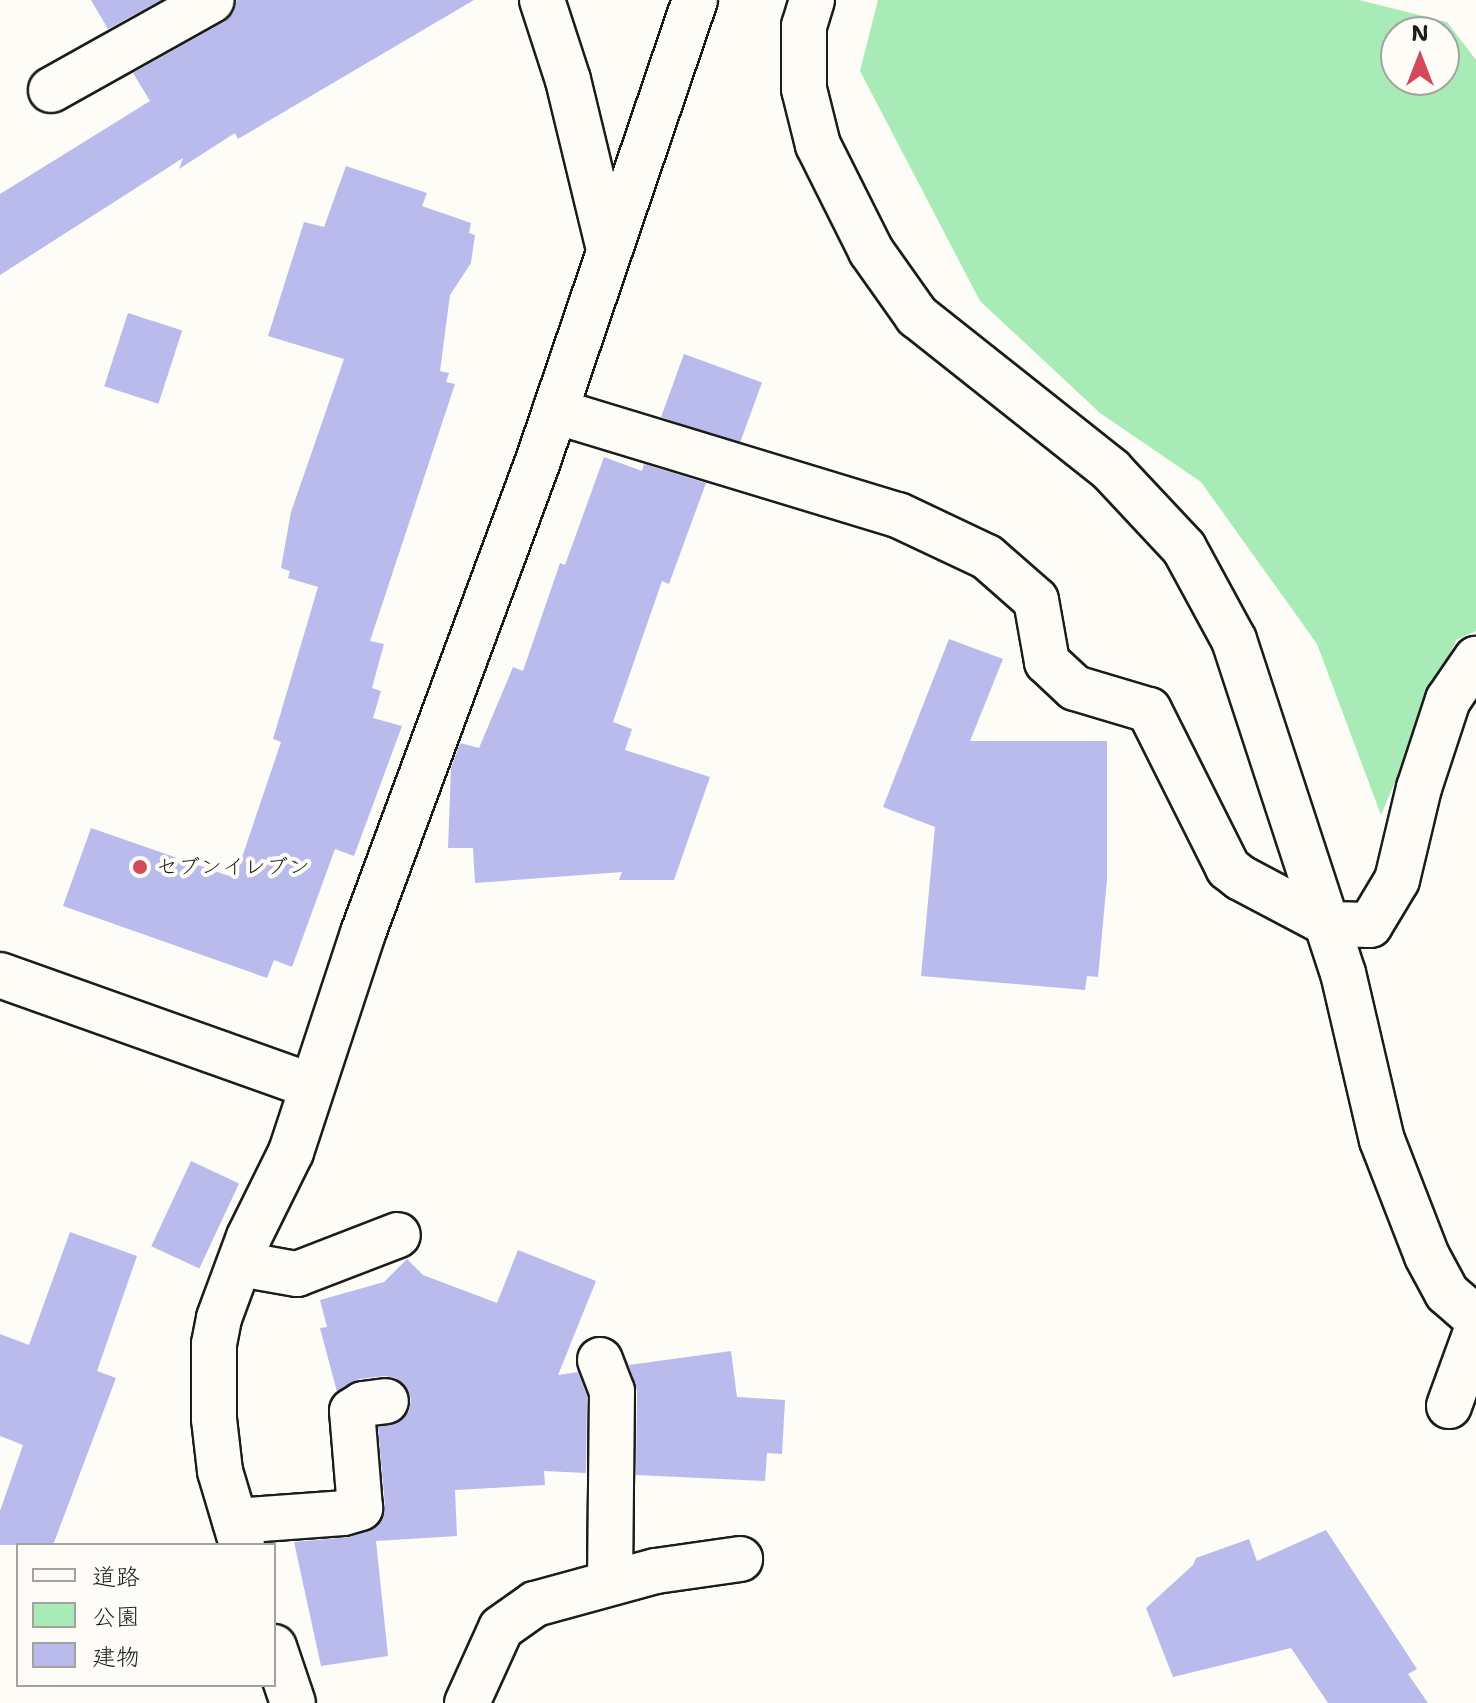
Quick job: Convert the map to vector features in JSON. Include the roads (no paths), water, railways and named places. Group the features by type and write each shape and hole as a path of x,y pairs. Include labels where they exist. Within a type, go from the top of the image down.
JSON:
{"street":[{"path":"51,90 212,0"},
{"path":"542,0 568,80 609,250"},
{"path":"386,1401 363,1404 352,1411 360,1508 239,1533 220,1471 217,1445 214,1344 219,1318 291,1152 363,933 555,411 695,0"},
{"path":"812,0 804,26 804,89 818,145 871,251 917,316 1111,470 1184,548 1234,640 1328,924 1382,1140 1427,1256 1447,1293 1476,1318"},
{"path":"555,411 898,515 987,557 1036,600 1047,662 1075,688 1149,710 1228,868 1328,924 1370,925 1397,880 1419,788 1448,700 1476,659"},
{"path":"0,975 312,1086"},
{"path":"240,1264 297,1274 398,1235"},
{"path":"1449,1406 1476,1332"},
{"path":"600,1360 612,1391 610,1581"},
{"path":"467,1703 501,1628 535,1604 610,1581 740,1559"},
{"path":"276,1653 293,1703"}],"place":[{"name":"セブンイレブン","path":"140,867"}]}
